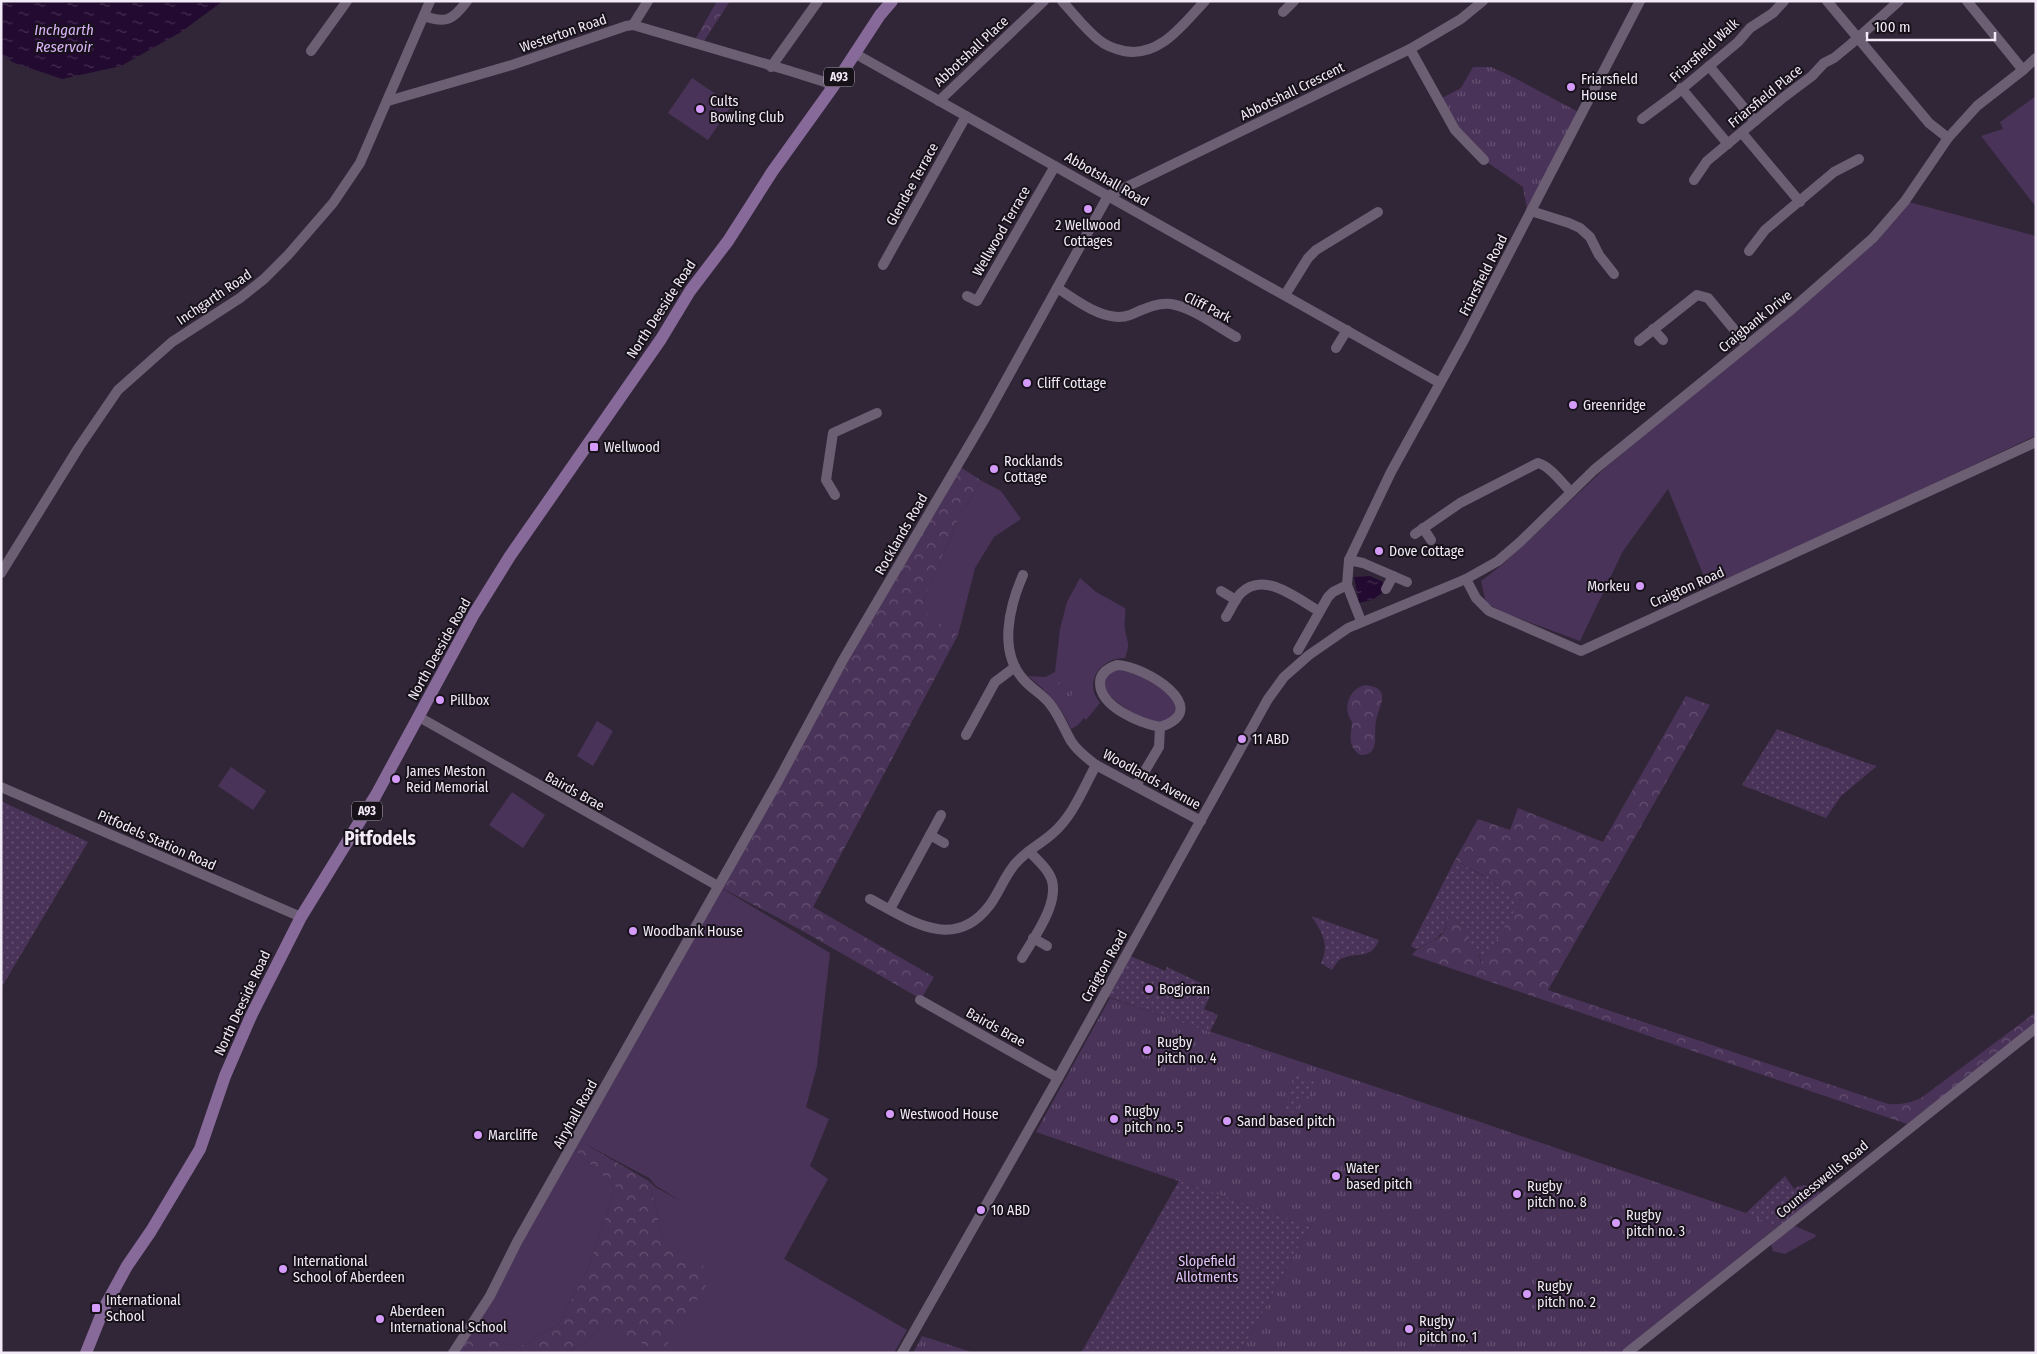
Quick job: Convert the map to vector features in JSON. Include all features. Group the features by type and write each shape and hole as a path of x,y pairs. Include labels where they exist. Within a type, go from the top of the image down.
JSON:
{"main road":[{"name":"North Deeside Road","path":"86,1353 104,1308 127,1266 151,1232 200,1149 225,1076 251,1016 301,917 376,795 474,614 510,556 660,339 690,291 728,241 772,172 833,87 880,15 892,1"}],"street":[{"path":"311,51 346,1"},
{"name":"Inchgarth Road","path":"1,572 84,440 118,390 172,342 240,298 264,279 288,255 333,203 360,163 430,1"},
{"path":"648,1 633,25 825,82 833,87"},
{"path":"771,66 818,1"},
{"name":"Abbotshall Place","path":"939,101 1044,1"},
{"path":"1062,1 1100,41 1113,48 1130,52 1147,50 1160,45 1172,37 1205,1"},
{"path":"1283,12 1294,1"},
{"name":"Abbotshall Crescent","path":"1108,196 1410,49 1462,19 1483,1"},
{"name":"Friarsfield Road","path":"1349,560 1391,472 1466,338 1640,1"},
{"name":"Friarsfield Walk","path":"1642,119 1661,106 1738,42 1750,28 1773,12 1784,1"},
{"path":"1827,1 1930,123 1948,138"},
{"name":"Friarsfield Place","path":"1694,180 1707,161 1858,38 1899,1"},
{"path":"1967,1 2023,70"},
{"path":"424,16 438,21 446,20 454,16 466,2"},
{"name":"Westerton Road","path":"388,101 633,25"},
{"path":"1410,49 1455,130 1484,160"},
{"name":"Abbotshall Road","path":"854,53 1440,383"},
{"name":"Craigbank Drive","path":"1466,579 1498,561 1594,470 1792,310 1873,238 1905,200 1948,138 1977,106 2036,58"},
{"path":"1709,66 1755,121"},
{"path":"1682,88 1728,144"},
{"name":"Glendee Terrace","path":"883,265 966,116"},
{"path":"1742,133 1800,202"},
{"path":"1749,251 1765,230 1834,172 1859,159"},
{"name":"Wellwood Terrace","path":"967,296 977,301 1055,166"},
{"name":"Rocklands Road","path":"718,886 778,781 843,660 957,466 1108,196"},
{"path":"1531,211 1580,228 1590,237 1599,255 1614,274"},
{"path":"1285,296 1308,258 1316,250 1378,212"},
{"name":"Cliff Park","path":"1057,288 1096,312 1111,316 1127,316 1147,308 1169,304 1186,308 1236,337"},
{"path":"1638,341 1691,298 1697,295 1704,295 1712,302 1747,345"},
{"path":"1653,329 1662,340"},
{"path":"1336,348 1347,330"},
{"path":"835,495 826,480 833,432 877,413"},
{"name":"Craigton Road","path":"902,1353 1058,1078 1274,689 1309,654 1336,635 1361,621 1466,579 1476,598 1489,611 1581,651 2036,442"},
{"path":"1431,540 1419,531 1460,502 1538,463 1544,465 1571,492"},
{"path":"1361,621 1347,585 1349,560 1362,563 1407,582"},
{"name":"Woodlands Avenue","path":"1023,575 1014,595 1009,614 1009,642 1010,655 1015,667 1025,681 1050,704 1072,742 1083,756 1096,765 1201,821"},
{"path":"1386,589 1392,576"},
{"path":"1226,617 1240,594 1249,587 1258,584 1268,584 1319,611"},
{"path":"1298,650 1319,611 1333,592 1347,585"},
{"path":"1221,591 1236,600"},
{"path":"1117,665 1125,665 1140,670 1168,686 1178,699 1180,706 1178,714 1172,721 1160,727 1133,719 1111,704 1101,692 1100,678 1104,672 1117,665"},
{"path":"966,735 995,682 1015,667"},
{"name":"Bairds Brae","path":"419,717 718,886"},
{"path":"1136,786 1159,747 1160,727"},
{"path":"870,899 913,923 931,929 952,930 970,923 989,906 1015,865 1029,851 1053,833 1066,819 1096,765"},
{"name":"Pitfodels Station Road","path":"1,787 301,917"},
{"path":"890,910 941,815"},
{"path":"930,835 944,843"},
{"path":"1022,958 1054,897 1050,875 1029,851"},
{"name":"Airyhall Road","path":"453,1353 490,1296 518,1242 718,886"},
{"path":"1033,938 1047,946"},
{"name":"Bairds Brae","path":"920,1000 1058,1078"},
{"name":"Countesswells Road","path":"1627,1353 2036,1028"}],"green space":[{"path":"717,1 730,1 704,41 696,38"},
{"path":"1473,67 1491,67 1582,114 1528,215 1523,187 1484,160 1438,100 1461,88"},
{"name":"Cults Bowling Club","path":"692,78 732,105 708,140 668,113"},
{"path":"2036,96 2036,207 1981,136 2003,129 2000,122"},
{"path":"1905,201 2036,236 2035,436 1771,560 1708,586 1668,489 1623,551 1580,641 1504,613 1486,603 1481,581 1502,565 1603,470 1792,309"},
{"path":"957,465 982,481 958,519 923,602 928,616 958,635 813,907 934,977 921,999 801,930 718,886"},
{"path":"982,481 1001,491 1021,519 994,537 975,568 958,635 927,616 923,602 958,519"},
{"path":"1080,578 1096,592 1125,608 1128,646 1125,658 1118,658 1106,663 1097,673 1093,685 1094,693 1100,703 1086,720 1084,718 1071,729 1063,713 1053,700 1028,676 1045,677 1055,672 1060,629 1067,602"},
{"path":"1116,669 1146,678 1166,690 1174,701 1175,708 1174,713 1168,720 1160,722 1150,721 1119,704 1105,692 1105,678"},
{"path":"1062,682 1069,685 1072,692 1069,699 1062,702 1055,699 1052,692 1055,685"},
{"path":"1365,685 1379,690 1382,693 1382,698 1375,726 1374,748 1367,754 1360,755 1351,744 1352,722 1349,717 1348,705 1351,695 1359,687"},
{"path":"1686,696 1710,705 1548,990 1888,1104 1905,1103 1921,1098 2036,1012 2036,1026 1907,1124 1412,955 1419,948 1441,936 1445,930 1448,916 1469,929 1467,938 1476,947 1481,963 1521,900 1488,880 1490,875 1486,873 1484,876 1455,860 1478,819 1510,830 1518,808 1603,842"},
{"path":"597,721 613,731 593,766 577,756"},
{"path":"1777,729 1877,766 1841,796 1826,818 1742,785"},
{"path":"231,767 266,791 253,810 218,786"},
{"path":"512,792 545,815 523,848 489,825"},
{"path":"1,801 88,842 1,988"},
{"path":"1455,860 1483,876 1486,873 1490,875 1488,880 1521,900 1482,964 1476,947 1466,938 1469,929 1448,916 1444,931 1434,940 1416,949 1411,946"},
{"path":"718,886 830,953 817,1066 806,1107 829,1119 810,1166 828,1179 784,1259 907,1330 894,1353 566,1353 585,1342 604,1324 714,1275 662,1236 649,1181 655,1187 683,1202 656,1186 649,1178 585,1144 578,1137"},
{"path":"1311,916 1379,940 1371,951 1345,957 1339,960 1332,970 1321,963 1325,950 1324,938"},
{"path":"1126,954 1165,971 1167,967 1213,989 1204,1009 1218,1015 1210,1032 1103,995"},
{"path":"1110,998 1746,1213 1777,1227 1621,1353 1240,1353 1310,1226 1036,1132"},
{"path":"1295,1075 1314,1081 1308,1099 1299,1097 1295,1113 1285,1110"},
{"path":"578,1137 585,1144 649,1181 662,1236 714,1274 661,1353 604,1324 585,1342 566,1353 463,1353 455,1349 467,1332 519,1347 558,1325 588,1269 616,1187 572,1148"},
{"path":"572,1148 616,1187 588,1269 558,1325 519,1347 467,1332"},
{"path":"1785,1176 1794,1189 1805,1185 1821,1193 1786,1225 1777,1227 1746,1213"},
{"name":"Slopefield Allotments","path":"1179,1181 1310,1226 1240,1353 1081,1353"},
{"path":"1795,1226 1816,1235 1785,1254 1773,1251 1771,1244"},
{"path":"922,1336 974,1353 913,1353"}],"water":[{"name":"Inchgarth Reservoir","path":"1,1 223,1 181,32 121,66 62,79 12,62 1,53"},
{"path":"1370,576 1383,582 1382,593 1372,600 1359,603 1354,577"}],"place":[{"name":"Friarsfield House","path":"1571,87"},
{"name":"Cults Bowling Club","path":"700,109"},
{"name":"2 Wellwood Cottages","path":"1088,209"},
{"name":"Cliff Cottage","path":"1027,383"},
{"name":"Greenridge","path":"1573,405"},
{"name":"Wellwood","path":"594,447"},
{"name":"Rocklands Cottage","path":"994,469"},
{"name":"Dove Cottage","path":"1379,551"},
{"name":"Morkeu","path":"1640,586"},
{"name":"Pillbox","path":"440,700"},
{"name":"11 ABD","path":"1242,739"},
{"name":"James Meston Reid Memorial","path":"396,779"},
{"name":"Woodbank House","path":"633,931"},
{"name":"Bogjoran","path":"1149,989"},
{"name":"Rugby pitch no. 4","path":"1147,1050"},
{"name":"Westwood House","path":"890,1114"},
{"name":"Rugby pitch no. 5","path":"1114,1119"},
{"name":"Sand based pitch","path":"1227,1121"},
{"name":"Marcliffe","path":"478,1135"},
{"name":"Water based pitch","path":"1336,1176"},
{"name":"Rugby pitch no. 8","path":"1517,1194"},
{"name":"10 ABD","path":"981,1210"},
{"name":"Rugby pitch no. 3","path":"1616,1223"},
{"name":"International School of Aberdeen","path":"283,1269"},
{"name":"Rugby pitch no. 2","path":"1527,1294"},
{"name":"International School","path":"96,1308"},
{"name":"Aberdeen International School","path":"380,1319"},
{"name":"Rugby pitch no. 1","path":"1409,1329"}],"district":[{"name":"Pitfodels","path":"380,838"}]}
